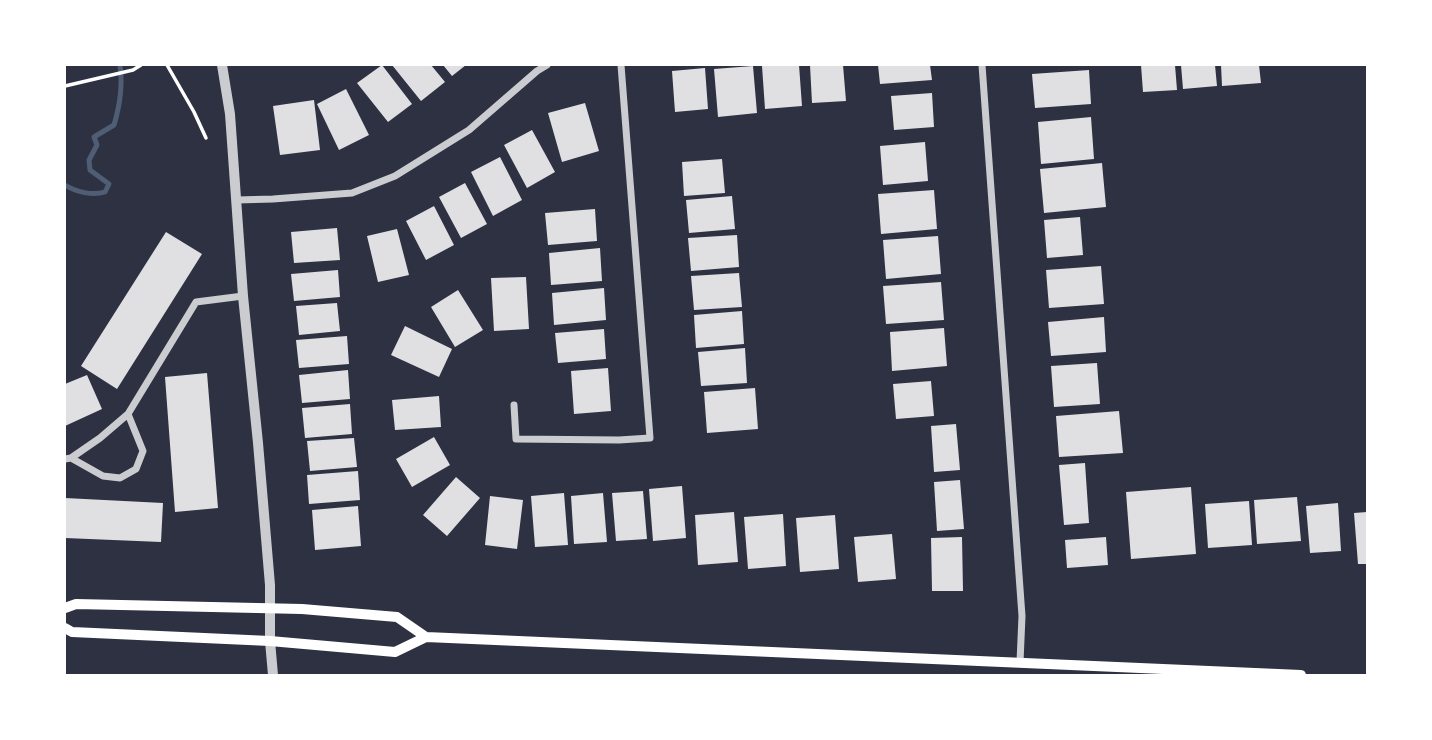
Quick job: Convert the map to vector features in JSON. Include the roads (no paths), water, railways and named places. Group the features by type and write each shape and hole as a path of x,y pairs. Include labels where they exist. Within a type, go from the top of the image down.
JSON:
{"main road":[{"path":"65,608 76,604 302,609 397,617 426,637"},
{"path":"65,628 72,632 270,641 395,652 426,637 1301,675"}],"street":[{"path":"222,65 230,114 243,296 258,443 271,609 273,675"},
{"path":"237,200 352,192 395,176 469,130 547,65"},
{"path":"514,405 516,439 650,438 621,65"},
{"path":"982,65 1022,616 1020,662"},
{"path":"68,459 107,433 128,414 196,302 243,296"},
{"path":"68,459 103,476 120,478 136,468 143,451 128,414"}],"waterway":[{"path":"65,185 95,194 105,192 109,184 90,170 89,160 97,145 94,137 114,125 120,95 120,65"}]}
